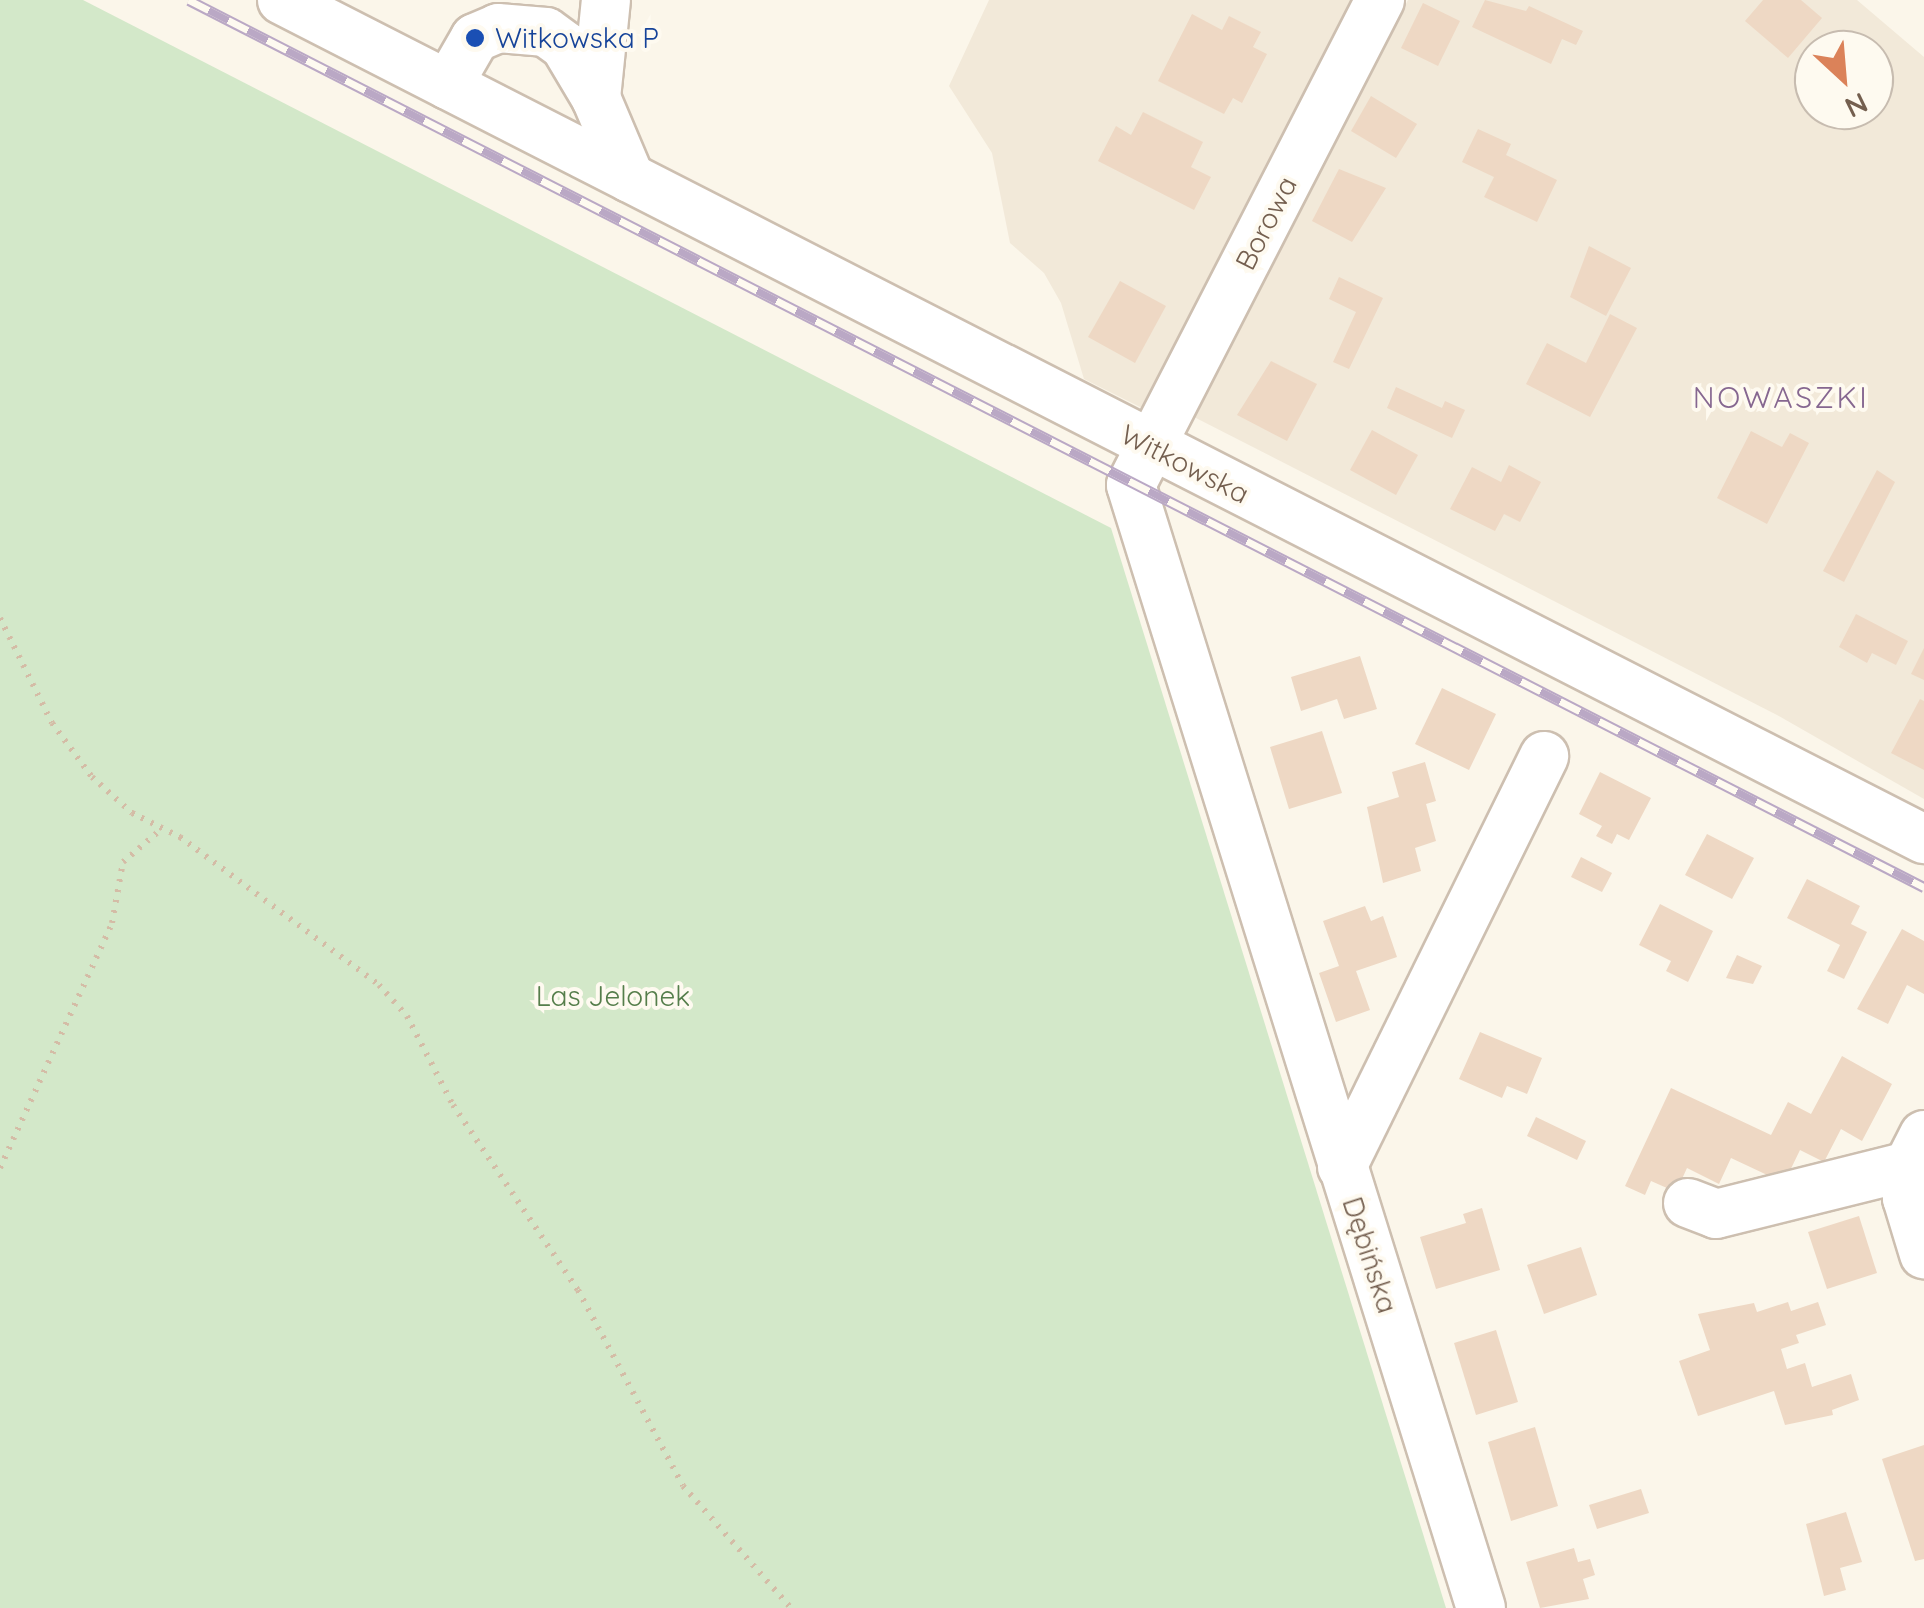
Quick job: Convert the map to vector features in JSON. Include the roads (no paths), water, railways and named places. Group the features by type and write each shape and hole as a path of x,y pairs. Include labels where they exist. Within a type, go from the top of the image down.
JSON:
{"street":[{"name":"Witkowska","path":"282,0 1924,839"},
{"path":"596,98 606,0"},
{"name":"Borowa","path":"1342,1167 1135,512 1131,485 1380,0"},
{"path":"448,85 475,38 523,27 546,32 565,46 596,98 630,178"},
{"name":"Dębińska","path":"1481,1608 1342,1167 1544,756"},
{"path":"1688,1203 1716,1214 1916,1150 1907,1198 1924,1254"}],"railway":[{"path":"189,0 1924,887"}],"place":[{"name":"Witkowska P","path":"475,38"}],"district":[{"name":"NOWASZKI","path":"1781,397"}],"park label":[{"name":"Las Jelonek","path":"613,996"}]}
